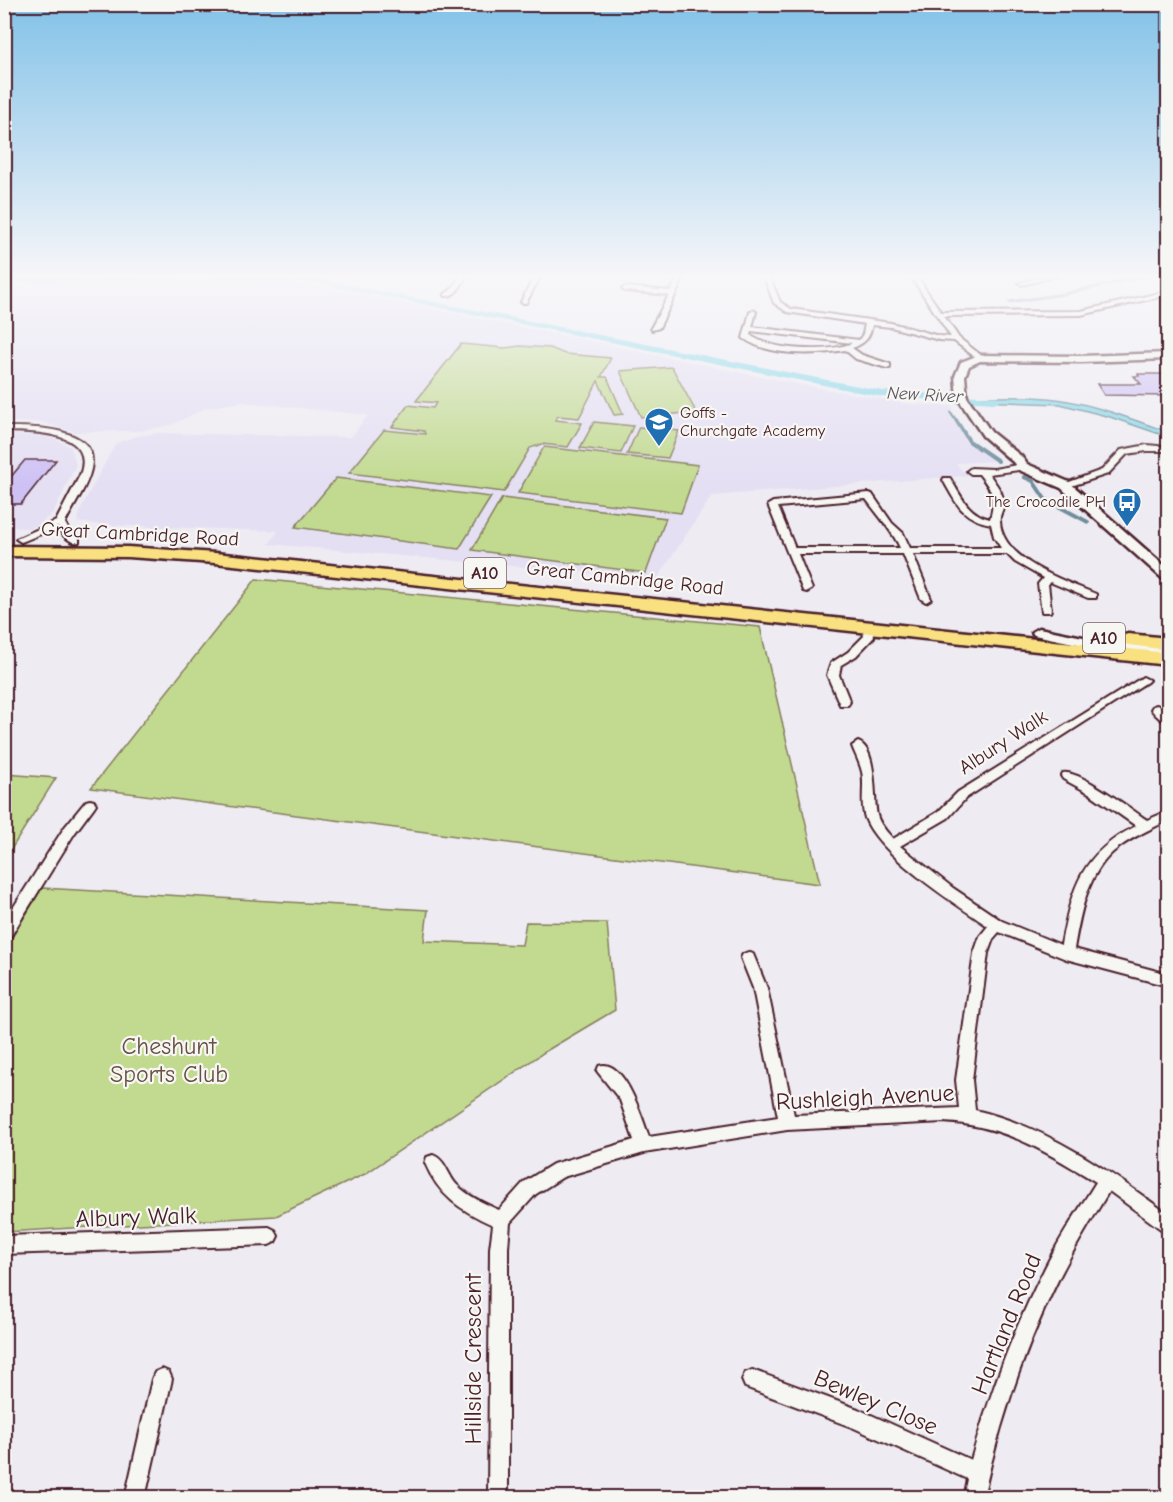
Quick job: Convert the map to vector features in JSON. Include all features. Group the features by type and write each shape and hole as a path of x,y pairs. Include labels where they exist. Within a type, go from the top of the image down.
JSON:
{"highway":[{"name":"Great Cambridge Road","path":"13,539 137,540 221,546 1168,644"},
{"name":"Great Cambridge Road","path":"4,551 128,552 215,558 1168,659"}],"street":[{"path":"772,345 815,350 847,348 854,345"},
{"path":"963,345 979,358"},
{"path":"847,348 859,357 887,366"},
{"path":"1023,467 1017,459 987,434 963,400 960,376 965,364 979,358 1096,359 1168,356"},
{"path":"4,429 56,433 82,445 87,456 87,468 60,524 13,539"},
{"path":"1065,485 1105,472 1124,452 1147,448 1168,449"},
{"path":"1092,596 1048,578 1023,563 1011,551 1001,538 994,522 999,502 998,495 976,472 1023,467 1065,485 1168,576"},
{"path":"947,480 953,494 972,516 994,522"},
{"path":"807,589 773,505 869,496 889,525 900,535 926,599"},
{"path":"60,524 65,532 76,540"},
{"path":"792,551 908,553 1011,551"},
{"path":"1046,610 1042,585 1048,578"},
{"path":"844,702 833,675 836,663 852,654 868,637 867,627"},
{"path":"1039,632 1094,643 1168,651"},
{"name":"Albury Walk","path":"891,846 943,815 962,795 1143,680"},
{"path":"1157,709 1168,719"},
{"path":"858,746 868,772 870,814 874,824 891,846 948,892 997,925 1066,953 1168,980"},
{"path":"1067,776 1093,790 1147,827"},
{"path":"4,935 69,831 90,804"},
{"path":"1066,953 1079,896 1098,860 1108,849 1168,816"},
{"path":"969,1116 964,1080 981,953 987,936 997,925"},
{"path":"748,958 760,988 787,1123"},
{"path":"605,1071 627,1096 644,1145"},
{"name":"Rushleigh Avenue","path":"502,1220 530,1188 559,1170 644,1145 787,1123 888,1116 969,1116 1002,1125 1043,1142 1107,1179 1168,1224"},
{"path":"433,1163 451,1191 477,1209 502,1220"},
{"name":"Hartland Road","path":"974,1497 978,1474 1024,1337 1049,1281 1107,1179"},
{"name":"Hillside Crescent","path":"498,1497 499,1248 502,1220"},
{"name":"Albury Walk","path":"4,1245 268,1236"},
{"path":"135,1497 162,1379"},
{"name":"Bewley Close","path":"753,1380 858,1419 978,1474"}],"shaded area":[{"name":"Goffs - Churchgate Academy","path":"5,345 609,345 792,383 910,404 953,406 951,417 970,443 996,461 956,463 961,470 973,475 712,496 657,579 269,544 278,531 102,525 77,522 82,506 116,443 137,436 157,433 351,437 368,415 242,402 206,408 171,425 140,431 75,432 41,422 5,422"},
{"path":"4,434 55,439 71,447 76,465 54,511 42,523 30,528 5,527"}],"green space":[{"path":"460,345 505,348 520,346 550,348 565,354 611,358 601,377 607,377 623,414 614,415 598,381 579,418 558,416 555,420 582,423 568,447 542,444 530,448 504,492 349,473 384,430 425,434 424,431 392,427 408,405 433,408 436,403 416,401"},
{"path":"672,367 696,412 641,417 620,371"},
{"path":"594,422 633,426 621,453 580,448"},
{"path":"639,427 679,431 668,458 627,454"},
{"path":"544,447 698,465 681,513 518,493"},
{"path":"336,478 491,497 459,549 295,527"},
{"path":"502,498 666,518 646,573 472,550"},
{"path":"256,579 760,627 820,884 91,788"},
{"path":"4,774 56,778 5,859"},
{"name":"Cheshunt Sports Club","path":"42,888 428,910 424,941 522,945 526,922 607,923 615,1010 546,1051 365,1174 276,1216 5,1232 5,949"}],"water":[{"path":"977,397 1038,397 1078,403 1109,411 1168,432 1168,437 1110,417 1060,404 978,401"}],"building":[{"path":"1138,374 1168,374 1168,396 1104,395 1097,384 1141,384 1134,376 1139,376"},
{"path":"25,460 56,460 21,504 4,504 4,485"}],"waterway":[{"name":"New River","path":"638,345 883,394 997,400"},
{"path":"951,413 957,422"},
{"path":"956,420 969,441 998,461"},
{"path":"1024,477 1033,481 1045,499 1088,522"}],"place":[{"name":"Goffs - Churchgate Academy","path":"659,448"},
{"name":"The Crocodile PH","path":"1127,528"}]}
